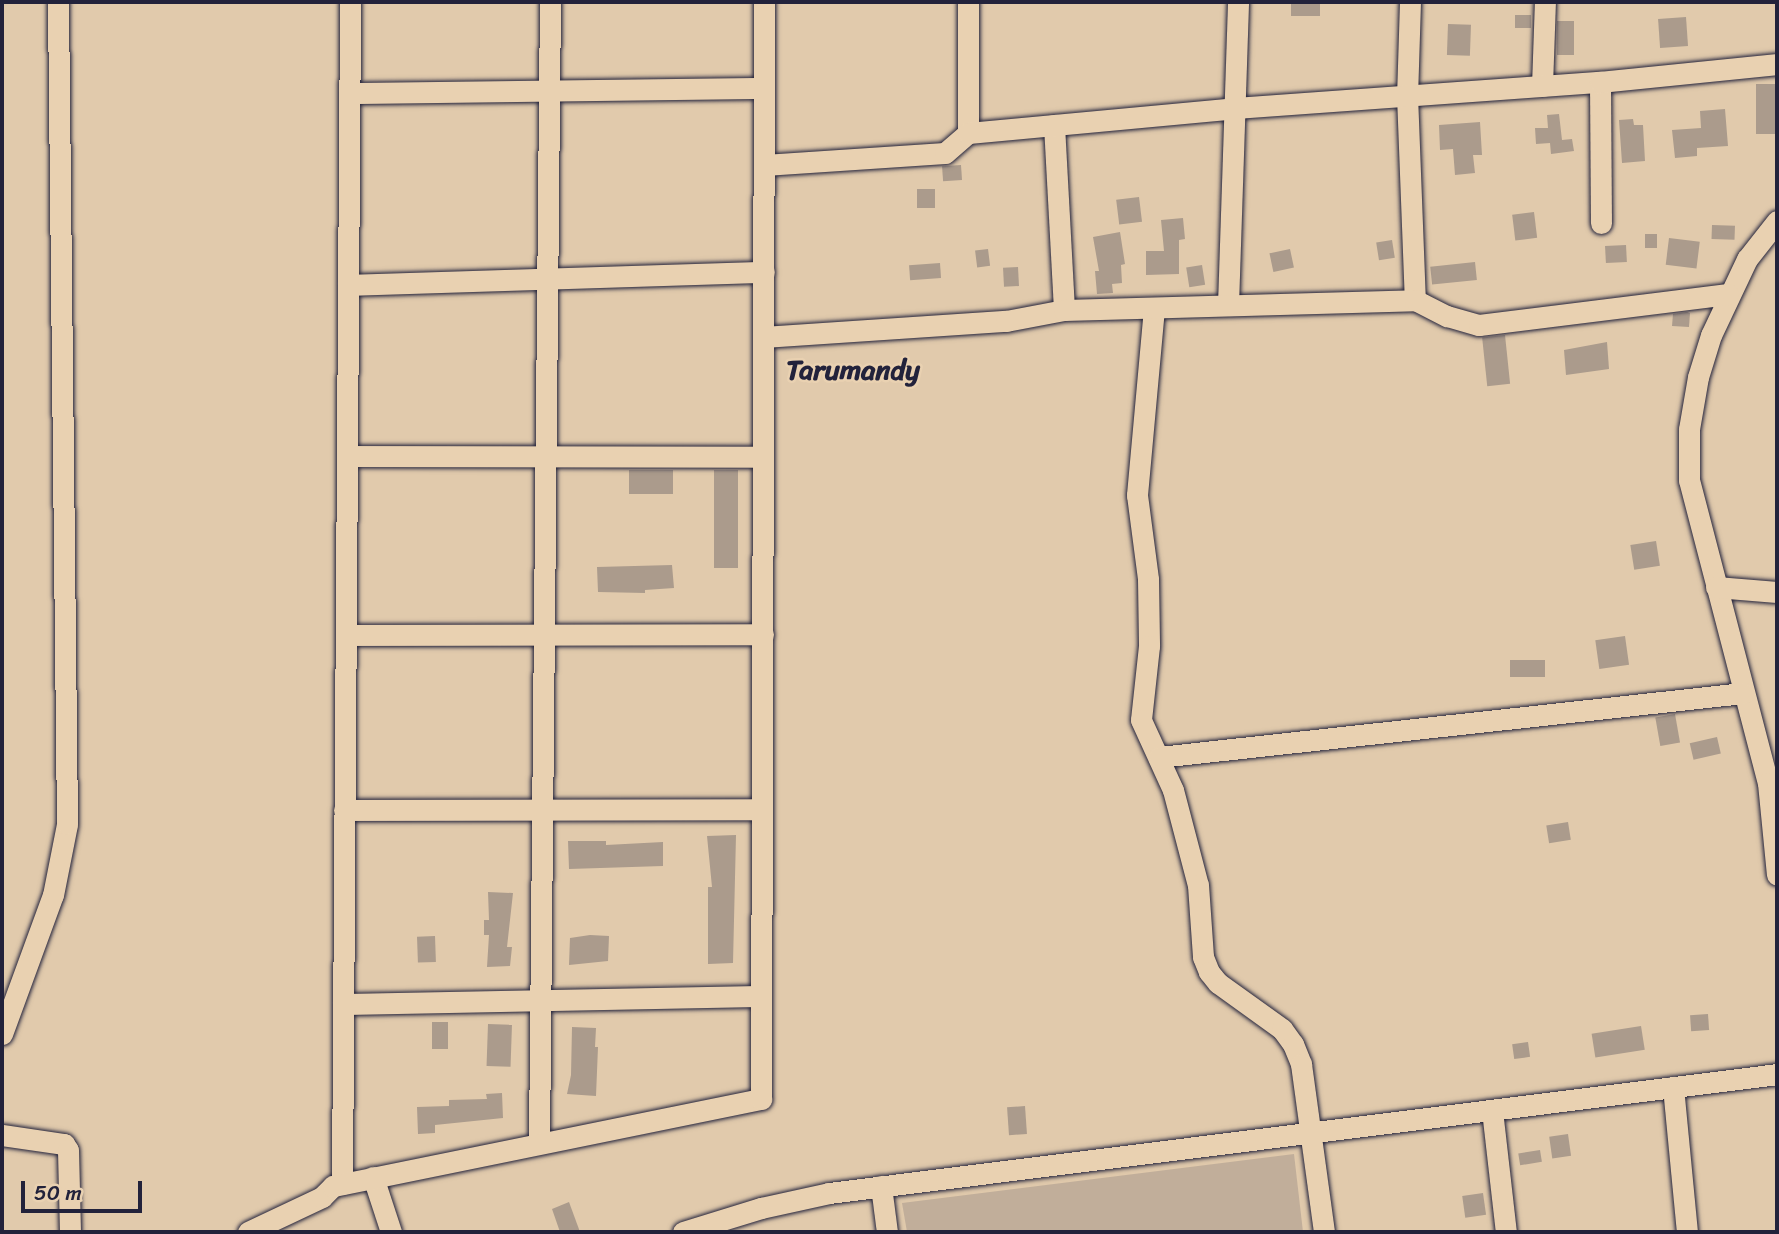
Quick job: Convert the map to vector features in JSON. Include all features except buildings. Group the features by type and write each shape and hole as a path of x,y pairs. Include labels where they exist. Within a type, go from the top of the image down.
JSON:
{"street":[{"path":"2,1034 53,895 67,824 58,2"},
{"path":"340,1184 350,2"},
{"path":"539,1143 550,2"},
{"path":"248,1232 315,1201 340,1184 761,1099 764,2"},
{"path":"764,164 945,153 955,148 967,134 968,2"},
{"path":"1228,304 1237,2"},
{"path":"1410,2 1407,95 1415,300"},
{"path":"1542,86 1545,2"},
{"path":"967,134 1234,108 1600,82 1777,64"},
{"path":"1600,82 1601,223"},
{"path":"349,93 764,88"},
{"path":"1054,125 1064,310"},
{"path":"1777,221 1747,258 1728,294 1698,377 1689,429 1689,480 1768,783 1777,874"},
{"path":"348,285 764,272"},
{"path":"763,337 1006,321 1064,310 1415,300 1458,320 1479,325 1728,294"},
{"path":"1154,308 1137,495 1148,579 1149,646 1141,720 1173,790 1198,884 1203,957 1209,972 1218,983 1282,1029 1293,1044 1301,1064 1324,1232"},
{"path":"347,456 763,457"},
{"path":"1716,587 1777,592"},
{"path":"346,635 763,634"},
{"path":"1159,757 1743,693"},
{"path":"344,810 762,809"},
{"path":"343,1004 761,996"},
{"path":"683,1232 761,1208 880,1186 1777,1074"},
{"path":"1673,1087 1687,1232"},
{"path":"1492,1110 1506,1232"},
{"path":"2,1135 64,1144 68,1150 70,1232"},
{"path":"373,1177 391,1232"},
{"path":"880,1186 887,1232"}],"shaded area":[{"path":"1294,1154 1303,1232 907,1232 902,1203"}],"district":[{"name":"Tarumandy","path":"853,370"}]}
